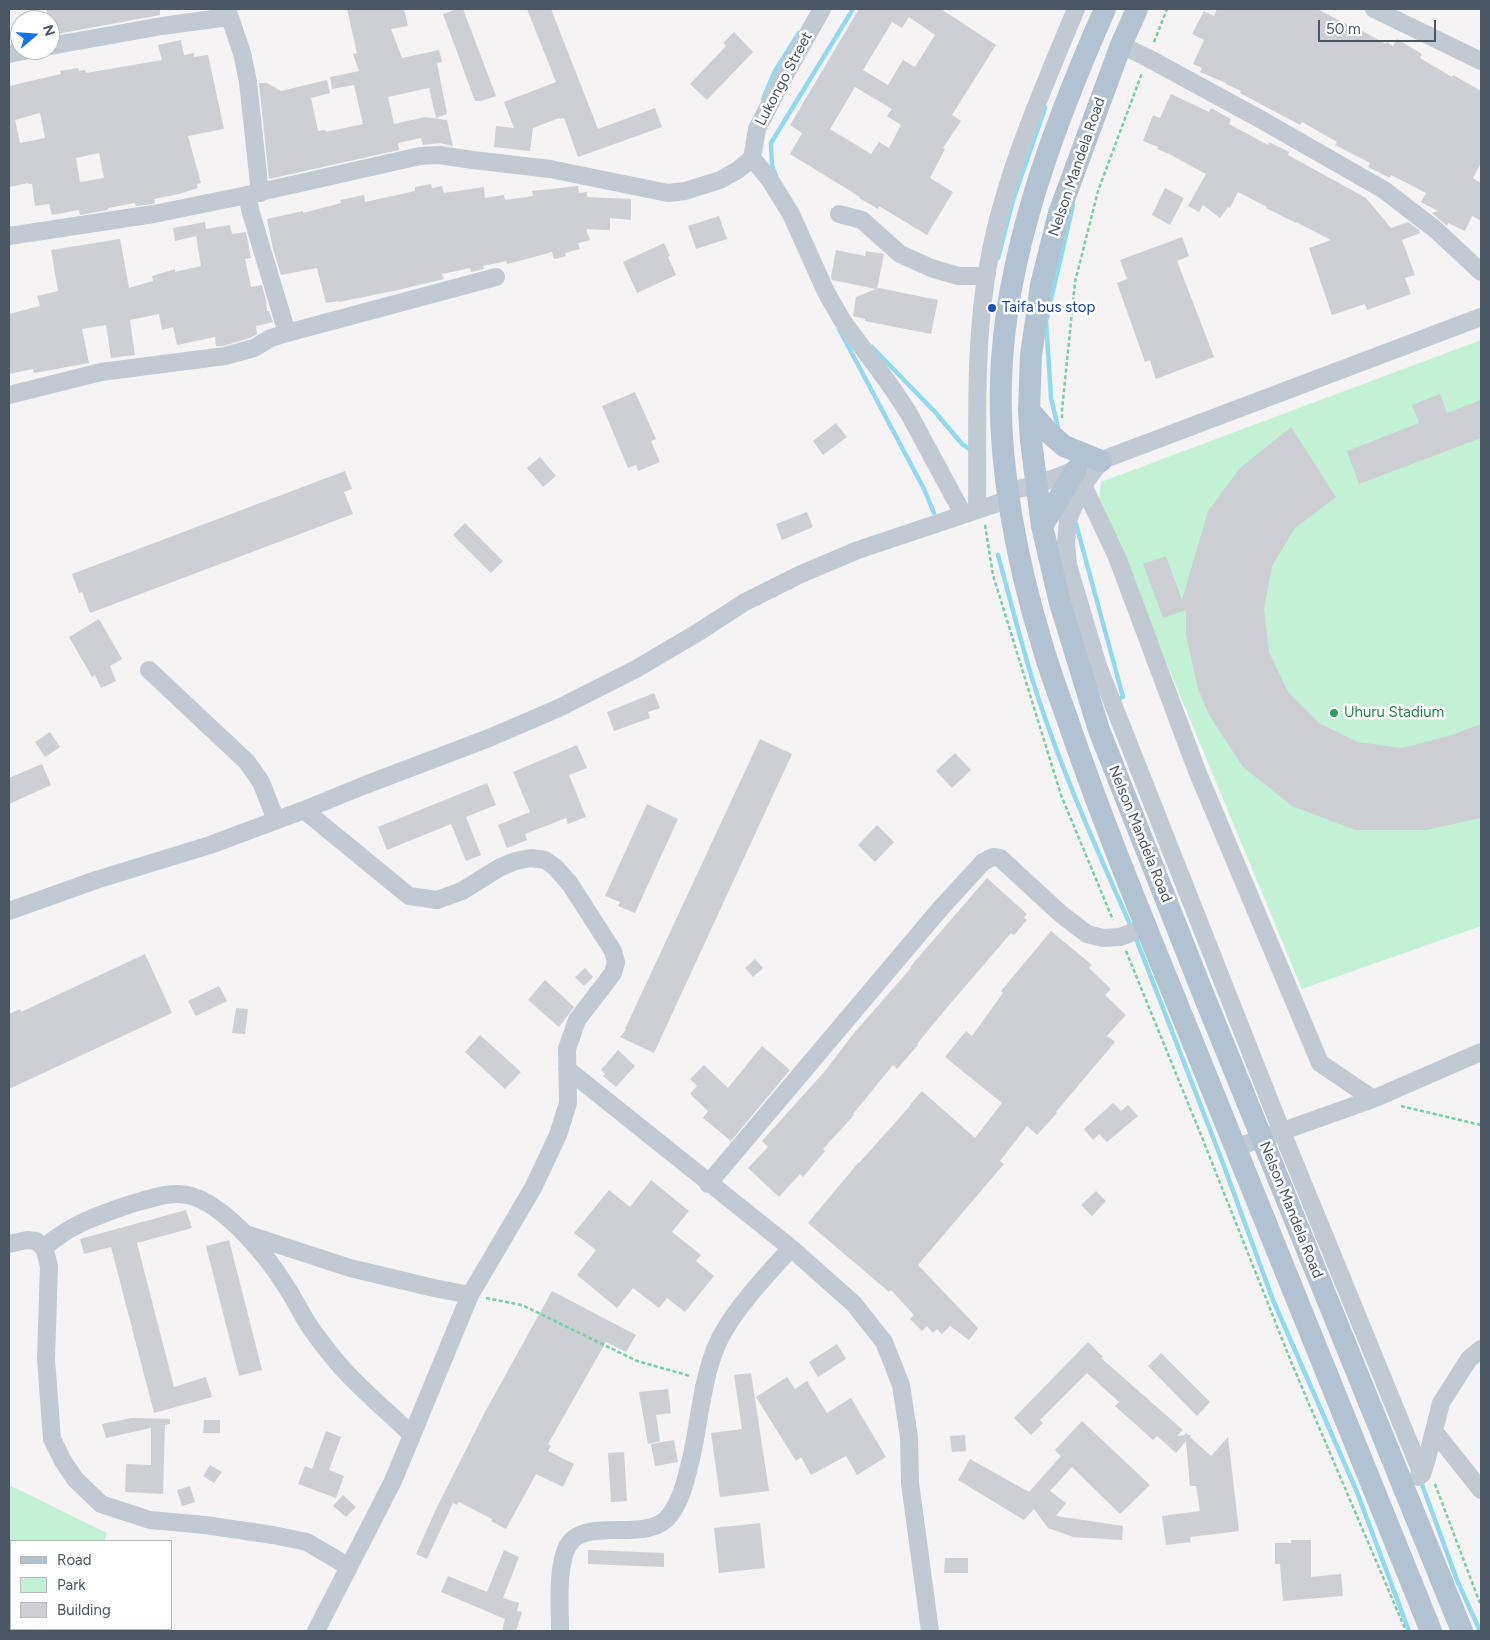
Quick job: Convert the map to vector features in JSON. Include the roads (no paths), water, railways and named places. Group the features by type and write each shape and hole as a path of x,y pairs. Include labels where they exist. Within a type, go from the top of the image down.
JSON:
{"main road":[{"name":"Nelson Mandela Road","path":"1104,9 1054,135 1028,216 1007,315 1001,378 1001,418 1009,495 1020,562 1042,644 1110,836 1431,1631"},
{"name":"Nelson Mandela Road","path":"1137,9 1121,45 1059,212 1040,295 1031,355 1029,410 1030,441 1042,526 1060,602 1099,730 1272,1136 1404,1488 1462,1631"},
{"path":"1029,410 1048,432 1064,446 1102,461"},
{"path":"1042,526 1080,477"}],"street":[{"name":"Lukongo Street","path":"753,155 757,129 822,9"},
{"path":"970,512 981,324 986,276 1004,192 1035,108 1076,9"},
{"path":"1374,9 1481,61"},
{"path":"60,44 227,13 242,53 248,82 253,221 286,333"},
{"path":"1121,45 1148,58 1384,190 1436,230 1481,272"},
{"path":"9,236 154,214 253,194 420,156 439,154 550,169 668,193 685,192 720,180 738,170 753,155 786,207 826,292 842,320 908,412 970,512"},
{"path":"839,214 862,220 900,254 931,268 958,276 986,276"},
{"path":"9,395 101,372 225,356 254,348 271,338 286,333 496,277"},
{"path":"9,912 96,880 210,844 304,810 489,738 559,708 636,669 745,602 801,574 858,550 970,512 1036,485 1080,477 1102,461 1481,317"},
{"path":"1080,477 1117,558 1197,771 1320,1063 1373,1099"},
{"path":"1080,477 1068,520 1066,543 1068,565 1098,666 1272,1136 1422,1474"},
{"path":"149,670 247,762 261,782 276,820"},
{"path":"304,810 409,896 437,900 462,891 499,868 515,862 531,858 545,860 555,867 570,884 613,951 616,962 613,973 577,1020 567,1049 568,1103 558,1135 532,1188 470,1295 393,1481 316,1631"},
{"path":"708,1184 940,909 983,862 993,857 1000,858 1061,914 1087,934 1103,938 1120,937 1146,927"},
{"path":"1235,1148 1373,1099 1481,1052"},
{"path":"567,1069 708,1184 791,1248 854,1304 884,1342 901,1384 909,1436 912,1493 930,1631"},
{"path":"44,1248 58,1236 91,1218 148,1199 180,1194 200,1199 224,1214 246,1234 287,1287 312,1332 343,1369 412,1435"},
{"path":"246,1234 350,1268 470,1295"},
{"path":"9,1244 27,1240 36,1241 44,1248 49,1266 46,1359 52,1439 75,1479 101,1504 150,1520 205,1525 307,1542 349,1567"},
{"path":"560,1631 561,1571 566,1550 574,1538 586,1533 658,1526 669,1517 680,1498 687,1474 713,1353 726,1328 744,1302 791,1248"},
{"path":"1404,1488 1422,1474 1441,1403 1469,1359 1481,1349"},
{"path":"1434,1431 1481,1490"}],"waterway":[{"path":"776,176 772,166 771,143 853,9"},
{"path":"763,99 775,71 799,33"},
{"path":"998,258 1013,200 1045,108"},
{"path":"1058,428 1051,398 1046,321 1073,205"},
{"path":"839,329 924,489 934,513"},
{"path":"872,347 935,412 962,444 972,451"},
{"path":"1076,524 1123,697 1115,700"},
{"path":"998,555 1041,708 1078,805 1132,929"},
{"path":"1135,936 1221,1158 1273,1300 1357,1492 1409,1631"},
{"path":"1420,1479 1457,1580 1480,1631"}],"place":[{"name":"Taifa bus stop","path":"992,308"},
{"name":"Uhuru Stadium","path":"1334,713"}]}
